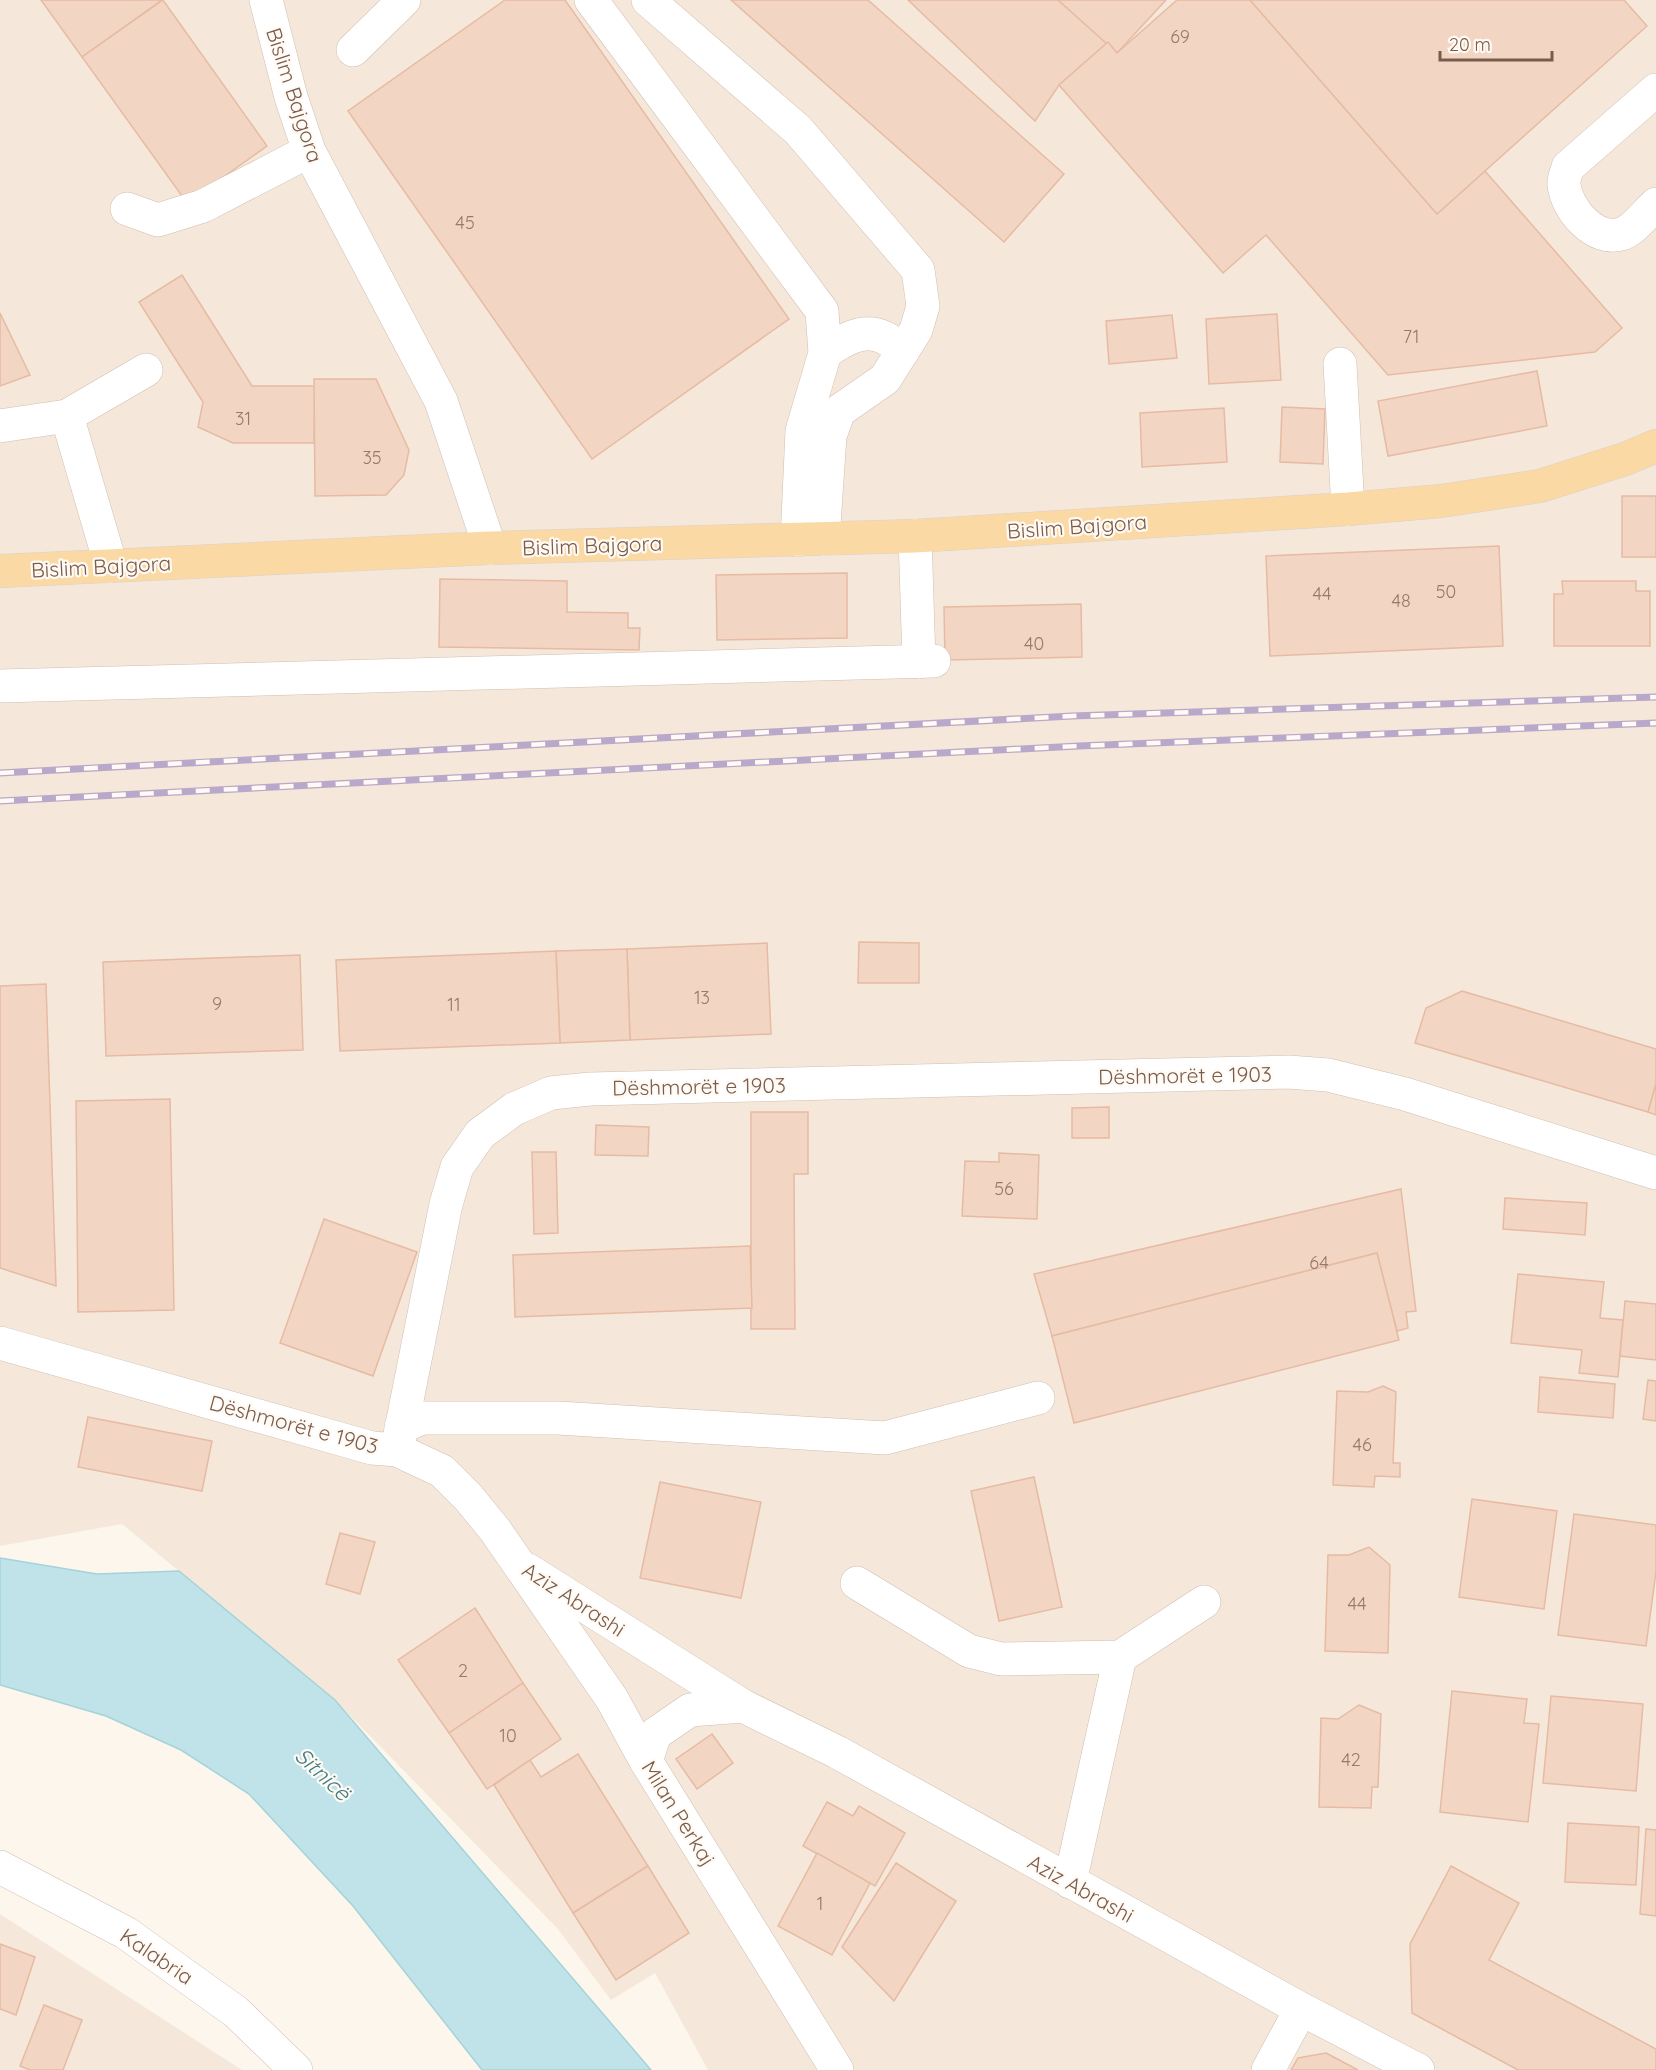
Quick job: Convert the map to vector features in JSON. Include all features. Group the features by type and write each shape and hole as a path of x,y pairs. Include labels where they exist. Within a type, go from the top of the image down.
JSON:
{"main road":[{"name":"Bislim Bajgora","path":"0,571 490,548 915,536 1348,509 1441,501 1540,486 1625,459 1656,446"}],"street":[{"name":"Bislim Bajgora","path":"266,0 291,97 309,151 441,401 490,548"},
{"path":"353,50 404,0"},
{"path":"591,0 822,311 825,353 824,410"},
{"path":"648,0 798,130 918,270 923,306 916,330 885,380 824,410 802,431 810,539"},
{"path":"1656,90 1568,167 1563,183 1568,198 1584,222 1602,236 1623,234 1656,204"},
{"path":"127,209 158,220 203,206 309,151"},
{"path":"825,353 846,337 867,333 889,338 903,351"},
{"path":"1340,364 1348,509"},
{"path":"0,426 67,416 146,370"},
{"path":"67,416 111,566"},
{"path":"0,686 927,662 915,536"},
{"name":"Dëshmorët e 1903","path":"0,1343 372,1448 399,1438 444,1216 457,1167 480,1134 514,1109 551,1093 590,1089 1288,1072 1328,1075 1405,1094 1656,1173"},
{"path":"399,1438 422,1418 558,1418 885,1438 1038,1398"},
{"name":"Aziz Abrashi","path":"399,1438 442,1471 482,1514 514,1561 743,1707 837,1752 1301,2009 1418,2070"},
{"name":"Milan Perkaj","path":"514,1561 612,1699 646,1761 837,2070"},
{"path":"857,1583 950,1641 984,1656 1001,1659 1120,1657 1204,1602"},
{"path":"1070,1882 1120,1657"},
{"name":"Aziz Abrashi","path":"646,1761 655,1734 690,1710 743,1707"},
{"name":"Kalabria","path":"0,1867 126,1934 237,2012 296,2070"},
{"path":"1268,2070 1301,2009"}],"shaded area":[{"path":"0,0 1656,0 1656,2070 708,2070 655,1973 611,2000 557,1928 335,1700 122,1524 0,1546"},
{"path":"0,1914 242,2070 0,2070"}],"water":[{"name":"Sitnicë","path":"0,1558 97,1574 179,1571 335,1700 651,2070 482,2070 353,1906 249,1794 181,1750 106,1716 0,1685"}],"building":[{"path":"41,0 162,0 82,57"},
{"path":"163,0 267,146 187,203 82,57"},
{"path":"505,0 565,0 789,319 592,459 348,111"},
{"path":"731,0 868,0 1064,174 1004,242"},
{"path":"908,0 1058,0 1108,42 1059,85 1035,121"},
{"path":"1058,0 1166,0 1117,53"},
{"path":"1177,0 1250,0 1437,214 1485,171 1622,328 1595,352 1388,375 1266,235 1223,273 1059,85 1108,42 1117,53"},
{"path":"1250,0 1624,0 1647,26 1437,214"},
{"path":"182,275 252,386 315,386 314,443 233,443 198,427 203,402 139,302"},
{"path":"0,313 30,375 0,386"},
{"path":"1277,314 1281,380 1209,384 1206,319"},
{"path":"1172,315 1177,358 1109,364 1106,321"},
{"path":"1537,371 1547,426 1388,456 1378,401"},
{"path":"314,379 376,379 409,450 404,475 386,495 315,496"},
{"path":"1282,407 1325,409 1323,464 1280,462"},
{"path":"1224,408 1227,462 1142,467 1140,413"},
{"path":"1622,496 1656,496 1656,557 1622,557"},
{"path":"1499,546 1503,646 1270,656 1266,556"},
{"path":"847,573 847,638 717,640 716,575"},
{"path":"440,579 567,581 567,612 628,613 628,628 640,628 639,650 439,647"},
{"path":"1562,581 1636,581 1636,591 1650,591 1650,646 1554,646 1554,594 1563,594"},
{"path":"1081,604 1082,657 945,660 944,607"},
{"path":"859,942 919,943 919,983 858,983"},
{"path":"767,943 771,1034 630,1040 627,949"},
{"path":"627,949 630,1040 560,1043 556,951"},
{"path":"556,951 560,1043 340,1051 336,960"},
{"path":"300,955 303,1050 106,1056 103,962"},
{"path":"46,984 56,1286 0,1268 0,986"},
{"path":"1462,991 1656,1049 1656,1084 1648,1112 1415,1043 1426,1008"},
{"path":"1656,1084 1656,1115 1648,1112"},
{"path":"170,1099 174,1310 78,1312 76,1101"},
{"path":"1109,1107 1109,1138 1072,1138 1072,1108"},
{"path":"751,1112 808,1112 808,1174 794,1174 795,1329 751,1329"},
{"path":"596,1125 649,1127 648,1156 595,1155"},
{"path":"532,1152 556,1152 558,1233 534,1234"},
{"path":"999,1153 1039,1155 1037,1219 962,1216 965,1161 999,1162"},
{"path":"1401,1189 1416,1311 1406,1312 1408,1328 1397,1331 1377,1253 1052,1336 1034,1274"},
{"path":"1505,1198 1587,1203 1585,1235 1503,1229"},
{"path":"324,1219 417,1252 373,1376 280,1343"},
{"path":"750,1246 752,1308 515,1317 513,1255"},
{"path":"1377,1253 1399,1340 1074,1423 1052,1336"},
{"path":"1518,1274 1604,1282 1600,1318 1623,1320 1618,1377 1579,1373 1582,1350 1511,1343"},
{"path":"1625,1301 1656,1304 1656,1360 1620,1356"},
{"path":"1540,1377 1615,1384 1613,1418 1538,1412"},
{"path":"1648,1380 1656,1381 1656,1421 1643,1419"},
{"path":"1383,1386 1396,1392 1393,1463 1400,1463 1400,1477 1375,1476 1374,1487 1333,1485 1337,1391 1368,1392"},
{"path":"88,1417 212,1441 202,1491 78,1467"},
{"path":"1034,1477 1062,1607 999,1621 971,1491"},
{"path":"660,1482 761,1502 741,1598 640,1578"},
{"path":"1472,1499 1557,1511 1544,1609 1459,1597"},
{"path":"1574,1514 1656,1525 1656,1572 1646,1646 1558,1635"},
{"path":"340,1533 375,1542 360,1594 326,1584"},
{"path":"1369,1547 1390,1565 1388,1653 1325,1651 1328,1555 1349,1555"},
{"path":"475,1608 523,1683 449,1733 398,1660"},
{"path":"523,1683 561,1739 487,1789 449,1733"},
{"path":"1452,1691 1527,1699 1524,1723 1539,1724 1528,1822 1440,1812"},
{"path":"1551,1696 1643,1704 1636,1791 1543,1783"},
{"path":"1359,1705 1381,1714 1378,1787 1372,1787 1371,1808 1319,1807 1321,1718 1338,1719"},
{"path":"712,1734 733,1763 697,1789 676,1759"},
{"path":"578,1754 648,1866 573,1913 494,1785 530,1760 541,1777"},
{"path":"827,1802 853,1816 859,1806 905,1833 875,1886 803,1846"},
{"path":"1568,1823 1639,1827 1636,1885 1565,1882"},
{"path":"1646,1829 1656,1830 1656,1916 1640,1914"},
{"path":"817,1853 870,1883 832,1955 778,1926"},
{"path":"896,1863 956,1901 894,2001 842,1947"},
{"path":"648,1866 689,1933 616,1980 573,1913"},
{"path":"1451,1866 1519,1903 1489,1960 1656,2049 1656,2070 1518,2070 1412,2013 1410,1944"},
{"path":"0,1944 35,1957 16,2015 0,2009"},
{"path":"44,2005 82,2020 63,2070 30,2070 20,2066"},
{"path":"1326,2053 1358,2070 1291,2070 1298,2058"}],"railway":[{"path":"0,773 1072,716 1656,697"},
{"path":"0,801 1079,746 1656,723"}]}
